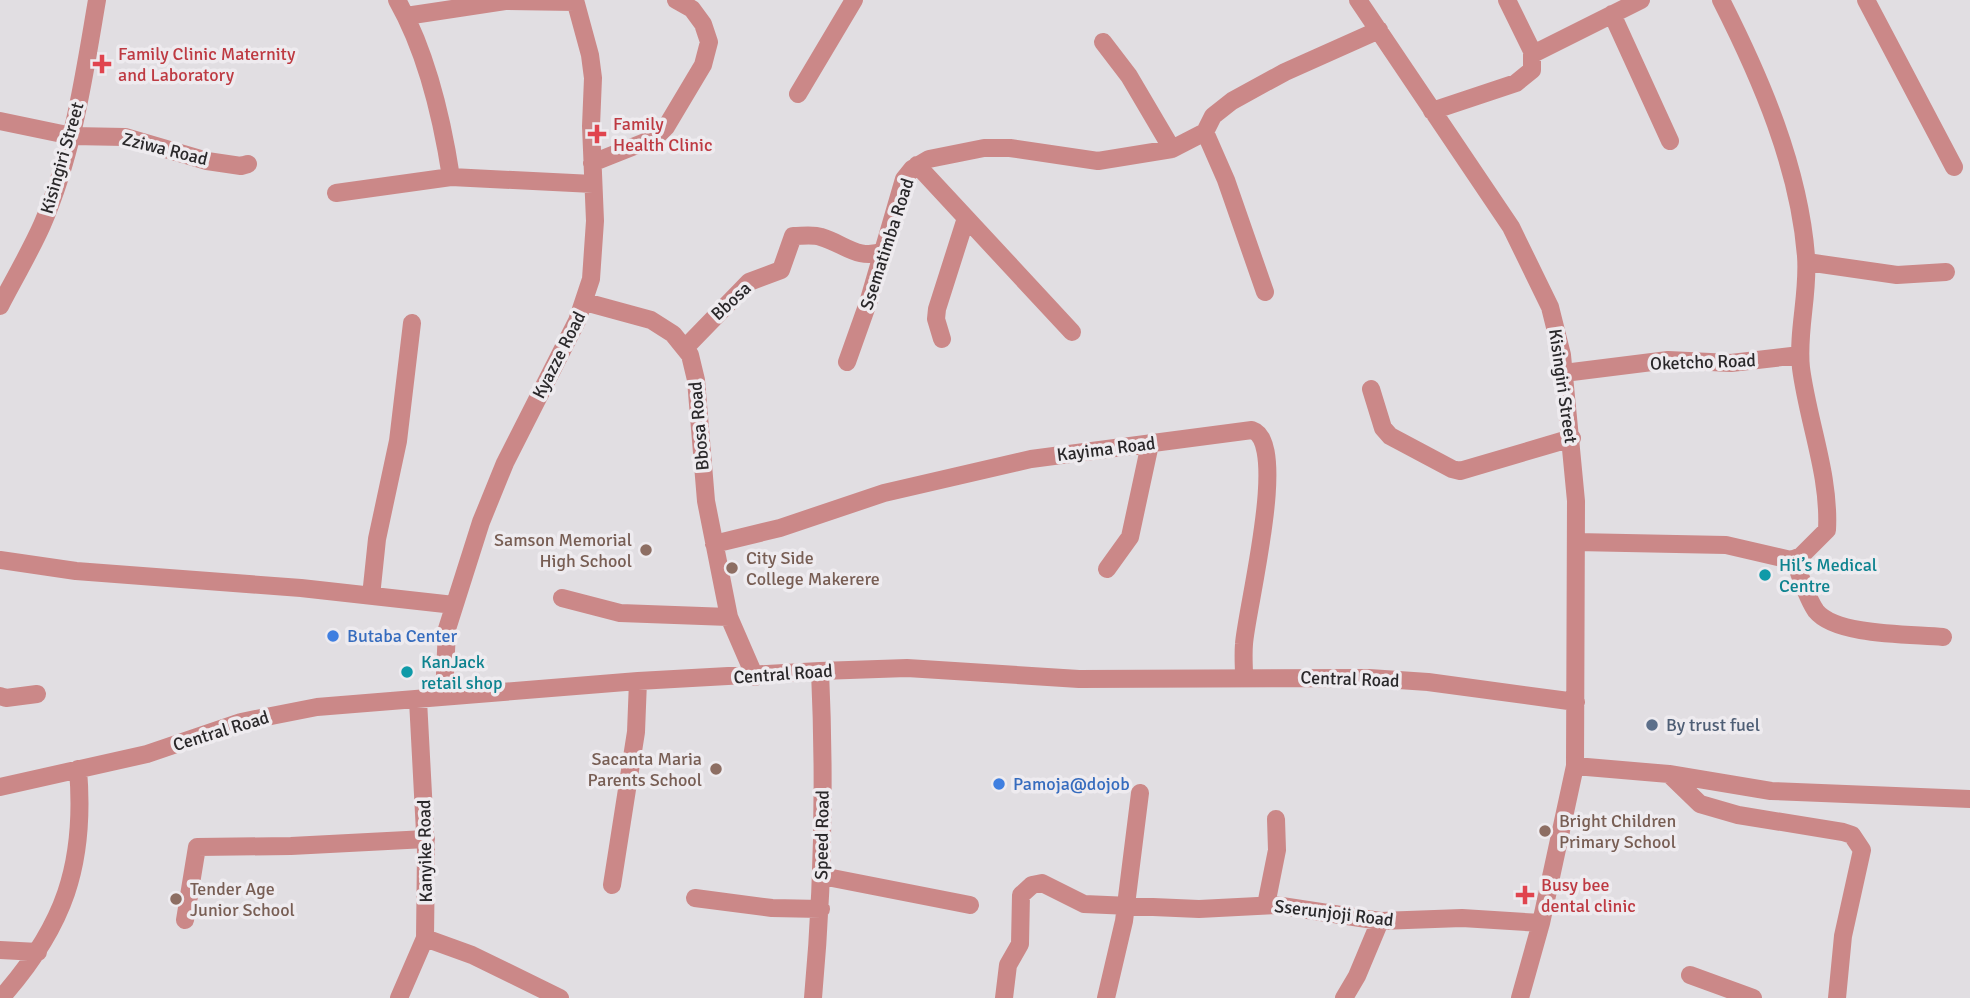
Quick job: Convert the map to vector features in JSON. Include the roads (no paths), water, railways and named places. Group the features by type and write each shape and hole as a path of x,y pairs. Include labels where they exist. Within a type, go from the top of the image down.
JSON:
{"street":[{"name":"Kisingiri Street","path":"0,306 43,225 72,136 97,0"},
{"path":"592,163 655,138 666,127 706,58 709,42 703,24 692,9 676,0"},
{"path":"798,94 853,0"},
{"name":"Kisingiri Street","path":"1358,0 1511,227 1528,257 1550,307 1564,373 1572,438 1576,542 1575,766 1541,923 1520,998"},
{"path":"1432,111 1516,83 1532,70 1533,54 1507,0"},
{"path":"1533,54 1641,0"},
{"path":"1721,0 1772,112 1798,209 1807,262 1800,355 1805,402 1822,473 1828,527 1819,539 1794,560"},
{"path":"1866,0 1954,167"},
{"path":"451,177 441,118 402,8 505,1 575,1"},
{"name":"Kyazze Road","path":"444,696 445,640 453,605 505,463 585,302 594,237 593,66 575,1"},
{"path":"1612,14 1670,141"},
{"name":"Ssematimba Road","path":"846,362 884,251 904,179 917,165 936,157 984,148 1010,148 1098,161 1172,149 1205,132 1213,116 1232,101 1285,72 1379,30"},
{"path":"1103,42 1129,76 1172,149"},
{"name":"Zziwa Road","path":"0,121 72,136 125,137 207,161 241,166 248,164"},
{"path":"1205,132 1226,180 1265,292"},
{"path":"917,165 1072,332"},
{"path":"336,193 451,177 593,184"},
{"path":"943,339 936,319 937,309 966,218"},
{"name":"Bbosa","path":"685,348 748,282 780,270 793,236 818,235 857,254 870,257 884,251"},
{"path":"1807,262 1897,275 1946,272"},
{"path":"585,302 651,320 673,334 685,348"},
{"path":"371,596 377,539 398,441 412,323"},
{"name":"Bbosa Road","path":"685,348 696,380 704,484 729,617 755,677"},
{"name":"Oketcho Road","path":"1564,373 1668,360 1731,363 1800,355"},
{"path":"1371,389 1383,428 1390,436 1460,471 1572,438"},
{"name":"Kayima Road","path":"714,544 780,528 884,492 1031,458 1252,430 1261,435 1268,454 1267,493 1244,644 1244,677"},
{"path":"1107,569 1130,537 1150,444"},
{"path":"1576,542 1726,545 1794,560"},
{"path":"0,560 76,571 453,605"},
{"path":"1794,560 1812,605 1825,620 1850,628 1943,637"},
{"path":"562,598 620,613 729,617"},
{"name":"Central Road","path":"0,787 147,754 222,728 287,712 444,696 638,681 755,677 820,671 907,668 1079,680 1244,677 1428,682 1576,702"},
{"name":"Speed Road","path":"813,998 821,909 823,713 820,671"},
{"path":"612,885 635,743 638,681"},
{"path":"0,696 6,698 37,694"},
{"name":"Kanyike Road","path":"398,998 425,938 426,839 418,700"},
{"path":"1575,766 1669,774 1772,791 1970,799"},
{"path":"1,998 38,951 60,915 69,886 79,819 78,769"},
{"path":"1669,774 1700,804 1738,815 1843,832 1858,841 1862,850 1843,936 1837,998"},
{"path":"1106,998 1127,906 1140,793"},
{"path":"1266,905 1277,850 1276,820"},
{"path":"186,920 197,847 291,846 426,839"},
{"path":"821,876 970,905"},
{"name":"Sserunjoji Road","path":"1004,998 1008,965 1020,944 1019,902 1026,888 1042,883 1077,902 1221,909 1266,905 1380,921 1462,918 1541,923"},
{"path":"695,898 772,908 821,909"},
{"path":"1344,998 1357,976 1380,921"},
{"path":"425,938 472,955 560,998"},
{"path":"0,950 38,951"},
{"path":"1690,975 1753,998"}],"place":[{"name":"Family Clinic Maternity and Laboratory","path":"102,64"},
{"name":"Family Health Clinic","path":"597,134"},
{"name":"Samson Memorial High School","path":"646,550"},
{"name":"City Side College Makerere","path":"732,568"},
{"name":"Hil’s Medical Centre","path":"1765,575"},
{"name":"Butaba Center","path":"333,636"},
{"name":"KanJack retail shop","path":"407,672"},
{"name":"By trust fuel","path":"1652,725"},
{"name":"Sacanta Maria Parents School","path":"716,769"},
{"name":"Pamoja@dojob","path":"999,784"},
{"name":"Bright Children Primary School","path":"1545,831"},
{"name":"Busy bee dental clinic","path":"1525,895"},
{"name":"Tender Age Junior School","path":"176,899"}]}
